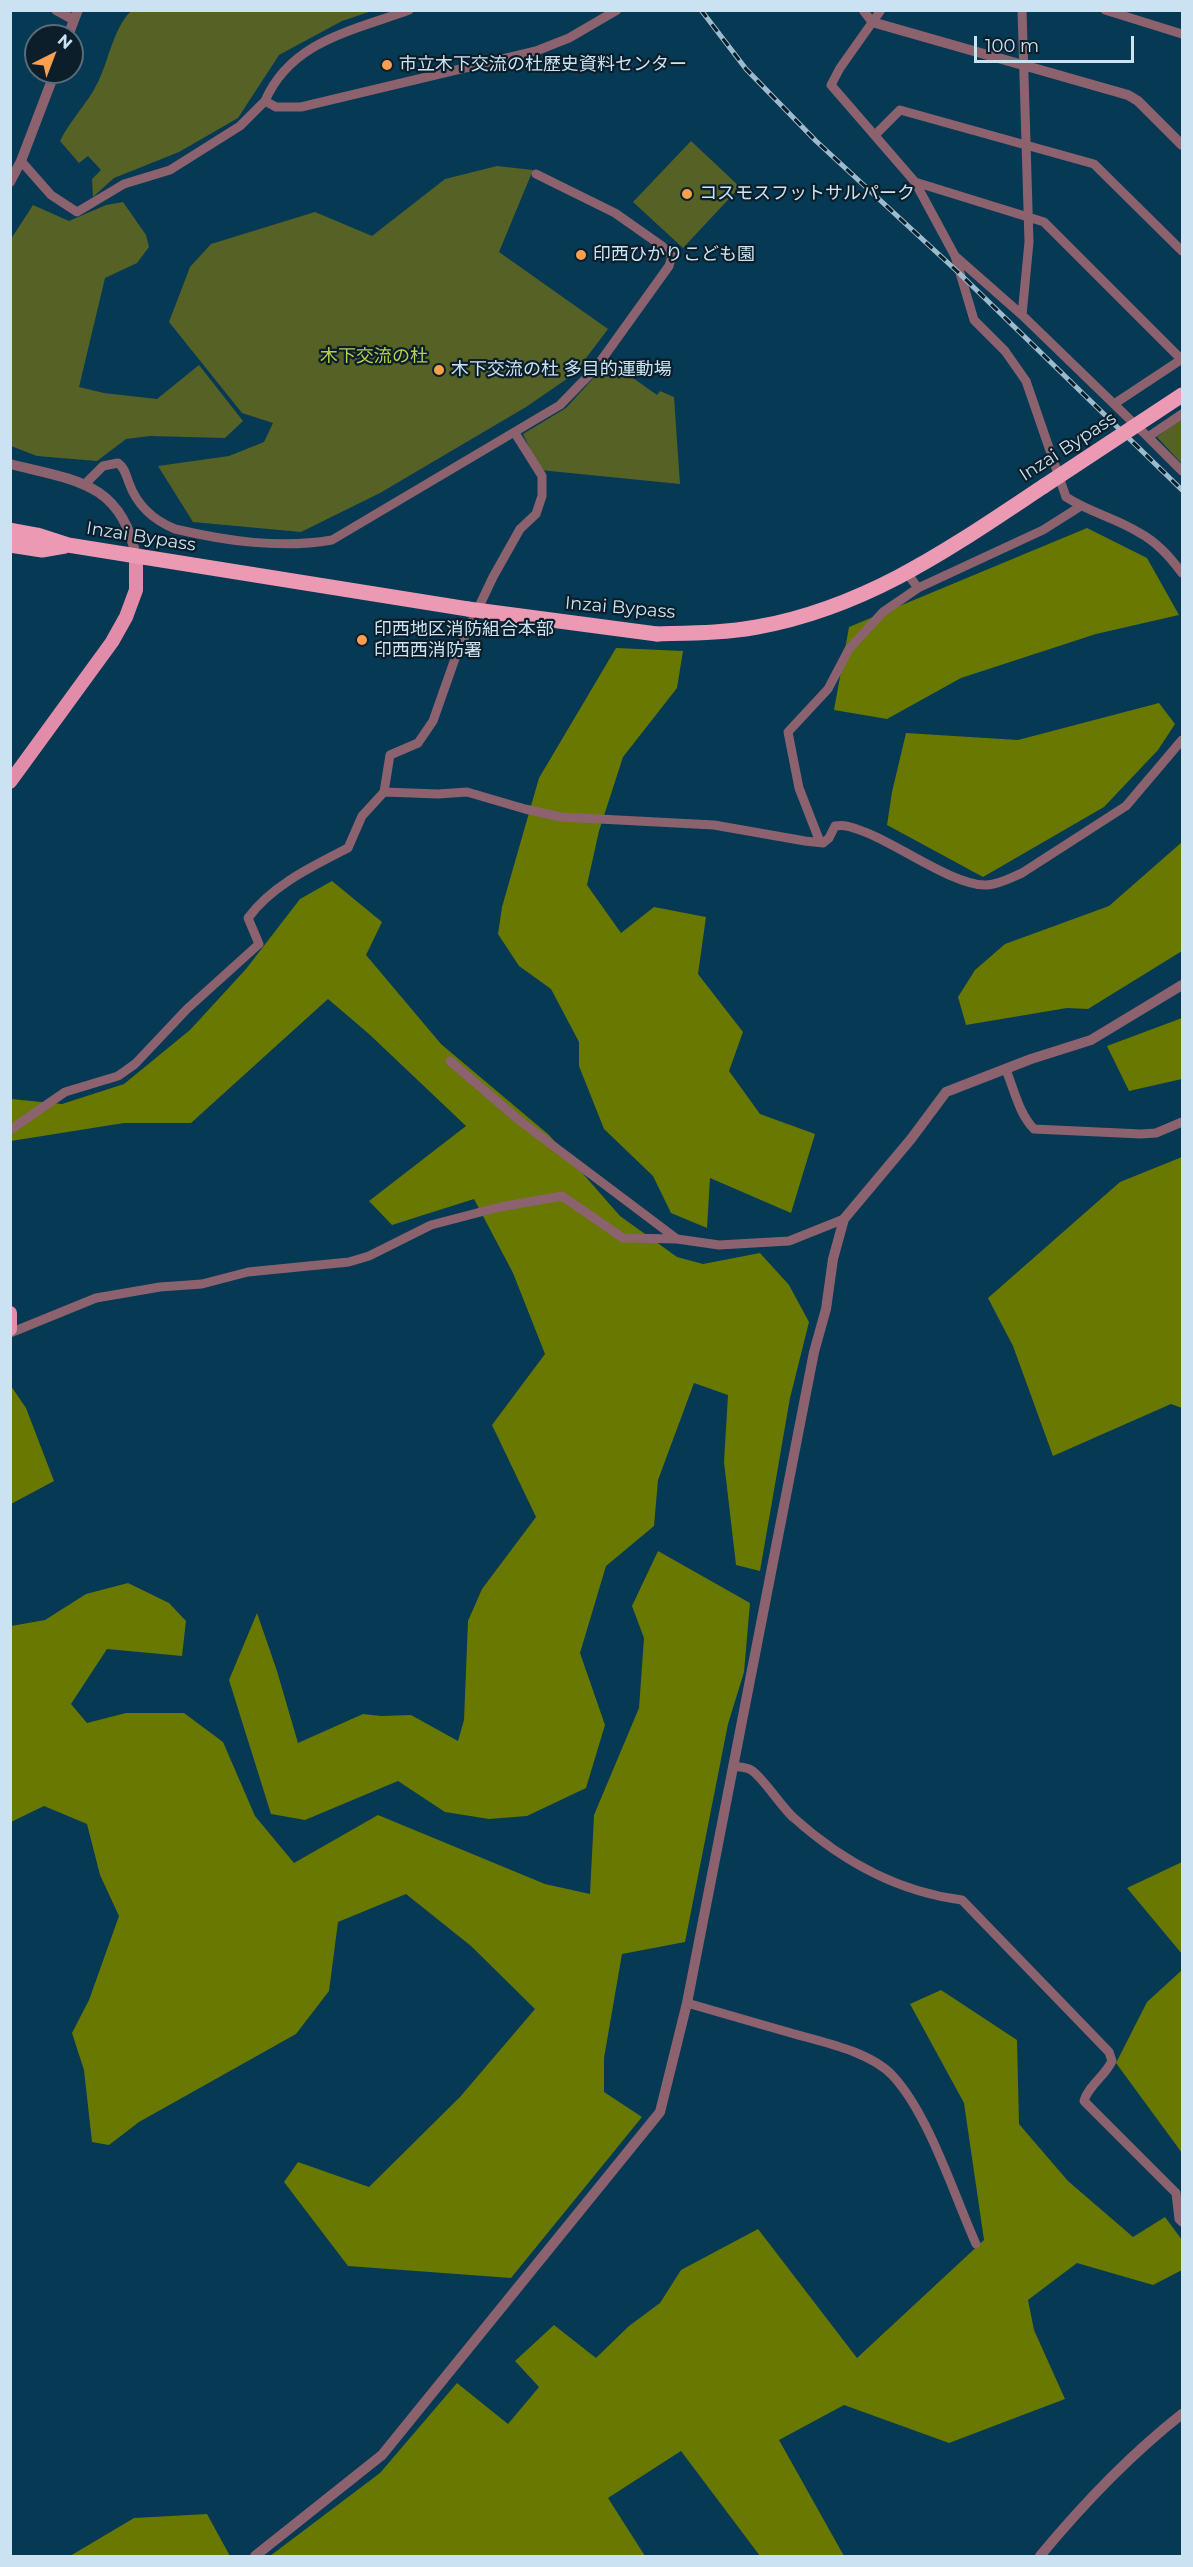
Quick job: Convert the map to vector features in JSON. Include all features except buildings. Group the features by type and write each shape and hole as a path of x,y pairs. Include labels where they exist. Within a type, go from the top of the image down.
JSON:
{"highway":[{"name":"Inzai Bypass","path":"10,530 37,535 68,545 468,609 657,634 719,632 786,620 843,603 907,573 947,550 1182,395"},
{"name":"Inzai Bypass","path":"10,545 42,550 68,545"}],"main road":[{"path":"10,782 112,642 126,617 136,590 136,556"},
{"path":"10,1313 10,1331"}],"street":[{"path":"56,10 76,15"},
{"path":"21,161 51,195 77,212 123,184 170,170 240,126 265,101 273,83 289,64 306,50 326,40 409,10"},
{"path":"265,101 276,107 302,107 536,51 569,38 617,10"},
{"path":"863,10 873,22 1128,95 1182,145"},
{"path":"881,10 840,68 831,86 915,182 955,256 974,320 1005,351 1026,381 1066,497 1138,532 1168,553 1182,573"},
{"path":"1022,10 1028,146 1029,242 1022,315"},
{"path":"1104,10 1182,34"},
{"path":"10,182 21,161 50,84"},
{"path":"875,135 900,110 1094,164 1182,251"},
{"path":"84,485 103,466 118,463 124,470 135,497 160,523 175,529 202,534 273,544 305,545 332,540 353,530 421,486 560,405 586,380 672,260 670,253 615,213 536,174"},
{"path":"915,182 1044,222 1182,359 1114,404"},
{"path":"955,256 1022,315 1182,471"},
{"path":"1148,437 1182,414"},
{"path":"10,1130 65,1092 118,1076 135,1064 187,1009 259,944 248,918 258,904 304,871 348,848 362,816 384,792 390,755 418,743 433,721 457,653 493,577 520,529 536,514 542,496 542,476 515,433"},
{"path":"10,465 84,485 108,499 123,516 131,534 136,556"},
{"path":"820,842 799,788 788,732 828,689 849,649 883,612 918,588 1043,530 1081,506"},
{"path":"907,573 918,588"},
{"path":"384,792 466,792 561,817 714,825 778,838 820,842 829,837 835,826 844,824 886,840 958,880 985,885 1003,882 1022,873 1126,806 1182,740"},
{"path":"255,2556 382,2455 660,2112 687,2003 814,1352 826,1308 833,1259 844,1219 911,1139 946,1092 973,1079 1091,1041 1182,985"},
{"path":"450,1061 519,1120 677,1239"},
{"path":"1006,1070 1019,1100 1024,1119 1034,1129 1141,1134 1156,1133 1182,1122"},
{"path":"10,1331 96,1298 160,1287 202,1284 248,1272 349,1262 369,1256 430,1225 562,1196 623,1238 677,1239 719,1245 789,1241 844,1219"},
{"path":"733,1766 751,1769 791,1816 838,1853 905,1888 933,1896 963,1900 1011,1953 1109,2052 1112,2061 1109,2068 1086,2095 1084,2101 1176,2193 1179,2219 1182,2222"},
{"path":"687,2003 844,2049 875,2062 892,2074 911,2098 928,2132 976,2244"},
{"path":"1040,2556 1069,2521 1113,2476 1182,2414"}],"green space":[{"path":"131,11 372,11 342,21 279,55 238,118 179,152 114,178 93,197 92,179 101,170 88,156 79,163 60,141 94,90 120,27"},
{"name":"コスモスフットサルパーク","path":"691,141 740,187 683,248 633,202"},
{"name":"木下交流の杜","path":"497,166 533,170 499,252 608,329 574,374 526,407 380,493 301,532 193,522 158,466 229,456 264,442 273,423 242,413 169,322 190,267 211,244 315,212 372,236 445,179"},
{"path":"123,202 146,235 149,247 137,263 105,278 79,387 104,393 157,399 199,365 243,421 225,438 150,436 126,439 97,461 37,456 11,446 11,239 33,205 69,221 106,205"},
{"path":"609,361 657,395 660,391 674,397 680,484 540,470 523,434 566,408"},
{"path":"1182,418 1182,464 1157,437"},
{"path":"1087,528 1147,558 1179,615 1096,634 961,678 887,719 834,710 849,627"},
{"path":"616,648 683,651 677,688 623,757 599,831 587,885 621,933 654,907 706,917 698,974 743,1032 729,1071 760,1114 815,1134 791,1213 710,1178 707,1228 671,1213 653,1176 604,1129 579,1066 579,1042 551,989 519,966 498,934 502,907 539,778"},
{"path":"1159,703 1175,724 1158,750 1104,807 983,877 887,825 906,733 1018,740"},
{"path":"1182,842 1182,951 1088,1009 1067,1008 966,1025 958,997 975,970 1005,944 1109,906"},
{"path":"332,881 382,922 366,955 441,1044 549,1135 620,1216 677,1257 703,1264 760,1253 789,1285 809,1322 790,1398 760,1571 736,1565 724,1462 728,1395 694,1383 658,1480 654,1526 606,1566 580,1653 605,1725 586,1788 527,1816 489,1819 445,1812 398,1781 305,1820 271,1814 229,1680 257,1613 298,1743 363,1714 411,1715 458,1741 464,1720 468,1621 482,1589 536,1517 492,1425 545,1354 513,1273 474,1199 392,1225 369,1201 466,1126 369,1034 328,999 191,1123 124,1123 11,1141 11,1099 62,1104 124,1084 190,1030 246,969 300,899"},
{"path":"1182,1018 1182,1079 1129,1091 1107,1046"},
{"path":"1182,1157 1182,1408 1171,1404 1053,1456 1013,1346 988,1298 1120,1182"},
{"path":"11,1386 26,1408 54,1481 11,1504"},
{"path":"658,1551 750,1603 744,1672 728,1724 685,1942 622,1954 604,2058 604,2092 642,2117 511,2278 348,2266 284,2182 298,2162 369,2187 460,2097 535,2009 471,1946 406,1894 338,1922 329,1991 296,2034 139,2122 109,2145 92,2142 84,2070 72,2033 89,2000 119,1916 100,1875 87,1824 44,1806 11,1822 11,1626 45,1620 86,1594 128,1583 169,1603 186,1621 182,1656 107,1649 71,1704 87,1723 126,1713 184,1713 223,1742 255,1816 294,1863 378,1815 545,1884 590,1894 594,1815 639,1708 644,1638 632,1606"},
{"path":"1182,1862 1182,1954 1127,1888"},
{"path":"1182,1970 1182,2153 1116,2063 1147,2002"},
{"path":"941,1990 1017,2040 1019,2124 1068,2181 1133,2237 1165,2217 1182,2240 1182,2270 1153,2285 1077,2263 1028,2300 1034,2330 1065,2399 949,2443 844,2405 779,2440 844,2556 760,2556 681,2451 608,2498 645,2556 270,2556 380,2473 457,2383 508,2424 539,2387 515,2361 554,2325 596,2358 629,2326 660,2303 681,2270 758,2229 857,2358 984,2240 964,2103 910,2004"},
{"path":"207,2514 230,2556 70,2556 134,2518"}],"railway":[{"path":"701,10 746,69 816,141 959,273 1182,490"}],"place":[{"name":"市立木下交流の杜歴史資料センター","path":"387,65"},
{"name":"コスモスフットサルパーク","path":"687,194"},
{"name":"印西ひかりこども園","path":"581,255"},
{"name":"木下交流の杜 多目的運動場","path":"439,370"},
{"name":"印西地区消防組合本部 印西西消防署","path":"362,640"}]}
